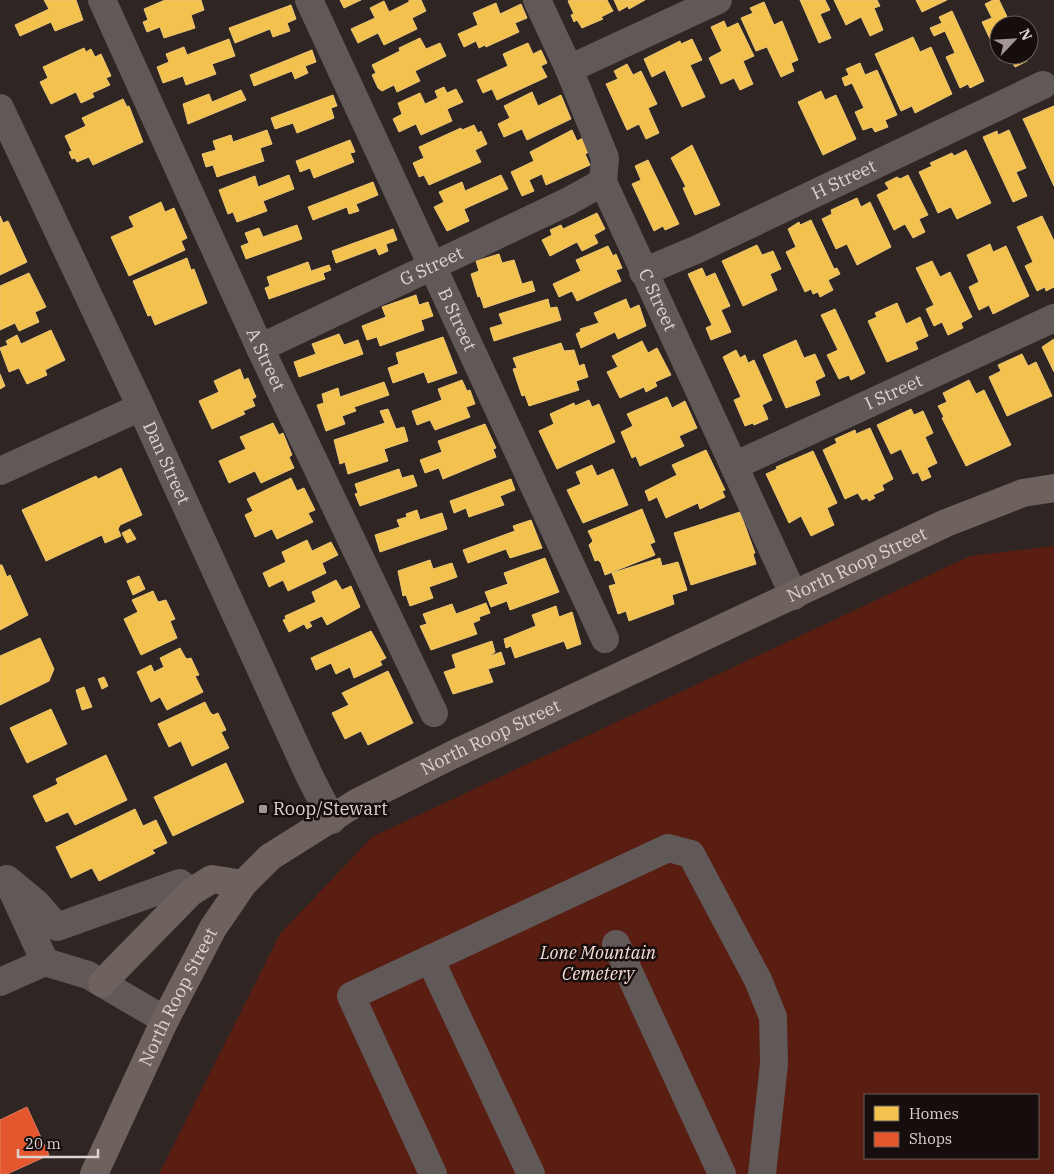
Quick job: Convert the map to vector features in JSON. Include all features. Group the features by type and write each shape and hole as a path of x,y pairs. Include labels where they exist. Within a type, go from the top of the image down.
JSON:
{"main road":[{"name":"North Roop Street","path":"94,1174 165,1020 213,928 243,884 270,857 332,820 356,803 452,755 946,524 1023,494 1054,488"},
{"path":"102,983 191,892 212,878 243,884"}],"street":[{"name":"B Street","path":"309,0 606,639"},
{"name":"C Street","path":"538,0 605,158 603,182 794,596"},
{"path":"569,70 718,0"},
{"name":"A Street","path":"105,1 260,348 434,712"},
{"name":"H Street","path":"643,272 698,249 1043,85"},
{"name":"Dan Street","path":"0,108 140,406 309,775 332,820"},
{"name":"G Street","path":"260,348 569,201 603,182"},
{"name":"I Street","path":"734,466 1054,318"},
{"path":"0,471 140,406"},
{"path":"434,1174 351,996 668,848 691,854 758,980 773,1017 774,1064 762,1174"},
{"path":"3,871 36,903 56,927 180,883 191,892"},
{"path":"3,871 45,962"},
{"path":"616,944 722,1174"},
{"path":"430,959 531,1174"},
{"path":"0,982 45,962 88,975 165,1020"}],"green space":[{"name":"Lone Mountain Cemetery","path":"1054,546 1054,1174 159,1174 280,934 372,837 970,556"}],"building: Homes":[{"path":"44,0 76,0 83,20 55,31 51,22 20,36 15,25 49,9"},
{"path":"165,0 201,0 204,10 191,15 195,28 164,38 160,27 147,32 143,22 148,20 144,9"},
{"path":"340,0 361,0 344,8"},
{"path":"409,0 421,0 426,11 412,18 417,29 384,45 378,33 358,43 351,29 375,18 370,8 384,1 389,12 409,2"},
{"path":"607,0 613,11 601,17 603,19 582,28 577,20 574,22 571,15 574,14 568,1"},
{"path":"614,0 645,0 629,9 628,6 619,11"},
{"path":"800,0 825,0 830,10 820,14 831,38 819,43"},
{"path":"834,0 877,0 880,6 874,8 883,30 870,36 861,17 846,25"},
{"path":"916,0 947,0 922,12"},
{"path":"993,0 999,0 1006,15 990,15 985,4"},
{"path":"764,2 774,25 782,21 798,60 791,63 794,71 781,77 767,47 756,51 741,18 753,13 750,8"},
{"path":"496,3 500,14 521,4 527,18 515,23 519,32 486,47 485,45 479,48 476,41 464,47 458,34 478,25 473,13"},
{"path":"291,5 296,19 287,23 290,31 273,37 270,29 235,43 229,28"},
{"path":"952,11 984,81 970,88 968,84 960,88 946,57 955,53 945,31 934,36 930,28 942,23 939,17"},
{"path":"989,19 989,37 982,22"},
{"path":"724,21 727,28 738,23 754,56 743,61 753,84 740,90 734,78 721,84 709,58 722,51 711,27"},
{"path":"913,37 920,52 931,47 952,94 915,113 912,106 901,111 875,54"},
{"path":"420,38 426,49 440,43 446,56 415,71 420,81 397,92 394,85 382,91 378,88 372,75 376,73 372,65 400,51 399,48"},
{"path":"229,39 235,56 212,64 216,74 186,85 183,76 163,83 157,67 169,62 166,54 184,47 187,55"},
{"path":"692,39 702,60 690,65 705,97 682,107 665,70 652,77 644,59 680,41 681,44"},
{"path":"528,43 533,54 541,50 547,63 541,66 547,77 497,100 492,89 483,93 477,80 508,66 503,54"},
{"path":"84,48 86,52 91,49 95,57 101,54 111,76 106,78 110,85 92,93 94,97 81,103 76,92 51,104 40,82 48,78 43,67"},
{"path":"312,50 316,62 305,66 308,73 295,79 292,71 254,86 250,75"},
{"path":"860,63 865,75 877,70 897,115 885,120 888,127 875,132 872,127 863,130 855,112 864,108 852,83 845,86 842,78 849,75 846,69"},
{"path":"627,64 633,75 641,71 657,104 648,108 659,133 646,139 639,124 627,130 606,84 618,79 614,71"},
{"path":"444,87 447,93 456,89 463,102 447,109 452,121 421,135 416,124 399,132 393,119 402,114 398,103 420,93 425,104 438,98 435,91"},
{"path":"241,90 246,100 188,124 183,104 209,94 212,102"},
{"path":"821,91 825,100 836,95 856,139 823,155 798,102"},
{"path":"532,92 538,106 561,95 571,119 527,140 522,129 504,137 498,124 510,118 504,106"},
{"path":"333,95 337,106 331,108 334,118 297,133 293,123 275,129 271,118"},
{"path":"123,99 127,107 129,106 143,142 93,165 89,157 77,162 75,158 72,159 69,152 72,151 65,136 86,126 82,118"},
{"path":"1054,106 1054,186 1023,119"},
{"path":"474,125 478,133 481,131 487,144 475,150 481,162 429,185 424,175 419,177 413,163 424,158 419,147 461,128 462,130"},
{"path":"267,130 272,144 260,148 264,161 217,177 213,165 206,167 202,154 216,150 213,141 231,135 233,142"},
{"path":"572,130 577,141 583,138 589,152 585,154 590,165 546,185 542,174 529,180 534,191 522,196 511,172 534,161 530,152"},
{"path":"1009,130 1026,168 1016,172 1027,196 1013,202 983,137 997,131 998,135"},
{"path":"350,140 355,152 350,153 354,162 314,178 310,168 300,172 296,161"},
{"path":"692,145 720,205 695,215 683,188 686,187 671,158"},
{"path":"966,150 991,203 957,219 951,207 938,213 919,172 932,166 930,163 952,153 954,156"},
{"path":"648,160 679,224 665,230 663,226 654,231 632,184 641,180 635,166"},
{"path":"289,175 294,189 263,201 267,211 237,222 233,212 228,214 219,190 255,176 258,187"},
{"path":"501,175 508,189 464,209 469,221 447,231 434,207 444,202 439,192 462,182 465,191"},
{"path":"908,175 928,215 919,219 925,232 913,238 905,224 894,230 877,195 889,189 885,183 897,177 900,179"},
{"path":"373,182 378,195 356,204 359,211 349,214 347,207 313,220 308,207"},
{"path":"857,198 861,207 870,202 891,247 857,265 847,244 836,249 822,219 832,214 831,210"},
{"path":"161,202 165,212 174,208 187,238 181,241 185,250 129,276 111,237 134,227 129,217"},
{"path":"597,213 605,229 594,235 598,243 582,251 577,242 550,256 542,240 552,235 550,230 561,225 563,229"},
{"path":"0,216 3,223 8,221 27,262 0,275"},
{"path":"1042,216 1054,241 1054,287 1046,291 1045,287 1037,291 1025,266 1033,262 1017,227"},
{"path":"811,220 834,269 837,268 840,274 828,280 833,290 820,297 818,292 813,294 811,289 805,292 786,252 796,247 788,229 799,222 800,225"},
{"path":"297,225 302,239 246,259 241,246 249,243 245,233 259,228 263,237"},
{"path":"393,229 397,240 386,244 388,251 379,255 376,248 336,263 332,251"},
{"path":"990,244 993,252 1006,246 1029,296 993,314 989,305 979,310 969,287 979,282 967,255"},
{"path":"757,245 762,255 773,251 781,269 770,274 777,290 743,306 722,261"},
{"path":"608,246 613,256 616,254 622,268 616,270 621,281 577,301 572,291 559,297 553,284 581,271 576,260"},
{"path":"499,254 502,263 514,260 522,284 532,281 535,291 484,308 480,296 478,297 471,274 479,271 476,261"},
{"path":"187,258 191,270 194,269 207,303 155,325 151,315 148,316 133,281"},
{"path":"932,261 940,277 950,272 972,317 961,323 963,328 948,335 942,322 934,326 926,309 934,305 916,268"},
{"path":"308,262 311,271 329,265 331,270 323,273 325,279 269,299 265,288 270,286 267,277"},
{"path":"702,268 706,277 715,273 730,306 721,310 731,332 711,340 706,328 712,325 688,274"},
{"path":"29,273 46,307 35,312 39,322 19,331 15,323 0,330 0,286"},
{"path":"416,295 419,305 428,302 433,316 421,320 424,330 380,346 377,337 367,340 362,326 386,317 382,307"},
{"path":"548,299 550,308 557,307 561,320 494,341 490,328 503,324 499,314"},
{"path":"626,299 630,309 639,305 646,326 618,339 615,332 581,348 576,334 581,331 580,329 599,323 594,313"},
{"path":"897,303 906,324 920,317 928,336 915,342 918,349 887,362 868,321 877,317 875,313"},
{"path":"835,309 865,373 851,380 849,375 839,379 827,355 838,350 821,315"},
{"path":"51,330 65,360 45,370 47,375 27,384 19,368 9,372 0,348 8,345 6,341 17,335 21,344"},
{"path":"339,334 344,345 358,340 363,354 299,377 294,362 316,354 312,344"},
{"path":"443,337 457,373 428,383 424,372 393,383 388,368 399,364 396,353"},
{"path":"1054,339 1054,372 1042,347"},
{"path":"796,340 804,358 815,354 825,376 815,381 820,395 786,408 763,355"},
{"path":"642,341 648,353 657,348 671,375 655,382 657,386 646,392 644,387 620,398 607,372 618,367 612,356"},
{"path":"561,343 564,351 574,350 579,366 584,364 588,377 576,381 579,390 529,406 525,395 522,396 513,369 517,368 513,358"},
{"path":"736,350 740,358 745,355 748,363 754,360 772,400 762,405 768,419 754,425 753,423 745,426 734,400 741,397 723,357"},
{"path":"1022,354 1028,366 1036,362 1052,396 1007,416 989,377 1001,371 998,365"},
{"path":"240,369 244,380 248,378 256,397 252,399 255,406 243,411 245,414 212,429 199,401 219,392 214,381"},
{"path":"0,374 5,386 0,389"},
{"path":"462,380 467,391 470,390 475,404 466,407 470,417 435,430 430,420 417,425 412,411 442,400 438,389"},
{"path":"969,380 976,394 984,390 1011,445 966,466 938,406 947,402 943,393"},
{"path":"384,382 389,395 354,407 356,411 342,416 345,424 326,431 317,405 324,403 322,394 338,388 340,397"},
{"path":"667,397 672,408 685,401 697,428 679,436 684,446 640,466 636,456 632,458 621,432 633,426 627,414"},
{"path":"589,400 592,407 599,404 615,442 557,469 539,431 554,424 550,414 574,403 575,406"},
{"path":"388,409 396,429 404,427 408,441 384,449 388,461 348,474 345,462 340,464 334,440 385,423 380,411"},
{"path":"911,409 914,415 923,411 933,433 925,437 937,463 927,468 931,477 922,481 918,472 913,474 901,449 891,454 877,425"},
{"path":"273,423 279,435 283,433 292,455 289,457 294,468 261,483 255,471 229,483 219,461 246,449 240,437"},
{"path":"485,424 496,448 493,449 496,457 443,479 439,468 425,473 420,460 442,452 438,441"},
{"path":"870,428 893,479 882,485 884,490 873,495 875,498 869,501 867,498 862,500 858,493 845,499 823,450 837,443 835,439 855,430 856,434"},
{"path":"706,450 725,490 722,491 725,497 700,509 698,503 666,518 657,497 649,501 645,491 677,475 672,465"},
{"path":"813,451 837,503 827,508 834,525 811,536 801,516 789,523 766,474 777,469 776,467"},
{"path":"592,465 597,476 613,469 628,505 583,523 567,490 581,484 576,472"},
{"path":"121,468 142,515 120,525 118,529 121,536 105,543 102,535 46,561 22,510 96,476 98,479"},
{"path":"399,469 402,478 413,475 417,486 360,506 355,494 358,493 355,484"},
{"path":"291,478 297,491 304,488 315,510 308,513 313,522 277,539 272,529 255,537 245,515 253,511 247,499"},
{"path":"511,479 515,490 500,496 504,505 469,517 466,508 454,513 450,501"},
{"path":"642,509 655,542 650,544 655,555 605,575 601,563 598,560 595,561 589,545 593,541 588,531"},
{"path":"417,510 420,520 442,513 447,529 380,552 375,535 400,527 397,520 407,517 406,514"},
{"path":"740,512 755,553 753,554 756,564 691,585 674,533"},
{"path":"531,520 542,548 510,558 506,549 468,563 463,550 515,531 513,526"},
{"path":"130,529 136,539 127,543 122,533"},
{"path":"307,540 312,551 331,542 338,555 322,563 326,573 288,591 283,580 269,587 263,573 286,562 282,552"},
{"path":"545,558 559,592 510,610 507,601 491,607 485,592 508,584 504,573"},
{"path":"660,558 662,566 678,562 687,590 672,595 674,604 629,621 626,611 618,614 609,586 616,584 612,573"},
{"path":"430,560 433,569 452,563 457,577 429,587 433,598 410,606 406,595 403,596 398,571"},
{"path":"0,565 2,565 7,577 10,575 28,615 0,630"},
{"path":"139,576 145,589 133,595 127,581"},
{"path":"336,580 342,590 351,586 360,607 327,625 322,616 309,622 312,626 307,629 304,624 289,632 283,620 286,619 285,616 316,602 312,592"},
{"path":"153,591 158,602 166,600 175,619 170,621 177,638 141,655 124,619 138,612 132,600"},
{"path":"486,603 490,613 479,617 480,620 473,623 477,634 431,650 420,626 427,624 423,614 452,604 456,614"},
{"path":"556,606 559,617 572,612 581,644 567,649 564,641 515,658 511,646 506,648 504,639 536,626 532,615"},
{"path":"371,631 386,658 380,661 382,665 354,678 350,667 336,674 331,663 316,670 311,658"},
{"path":"40,638 54,669 49,681 0,705 0,656"},
{"path":"492,641 495,652 490,656 501,652 505,664 488,669 493,682 453,694 444,672 456,668 452,655"},
{"path":"180,648 187,659 191,658 199,675 195,676 203,692 167,710 160,697 151,702 137,672 151,665 154,672 164,667 160,658"},
{"path":"388,671 413,723 368,745 361,731 345,739 332,713 349,705 342,693"},
{"path":"104,677 108,686 102,689 98,679"},
{"path":"84,687 92,707 82,710 76,690"},
{"path":"205,702 213,715 218,713 226,730 221,732 229,748 192,766 181,741 169,747 158,724"},
{"path":"51,709 67,744 27,763 10,728"},
{"path":"106,755 127,800 75,825 68,812 46,822 33,796 58,784 56,779"},
{"path":"226,763 244,802 173,836 154,797"},
{"path":"135,809 143,826 156,820 167,843 152,850 155,853 99,881 92,868 71,878 56,847"}],"building: Shops":[{"path":"27,1107 49,1155 7,1174 0,1174 0,1120"}],"place":[{"name":"Roop/Stewart","path":"263,809"}]}
